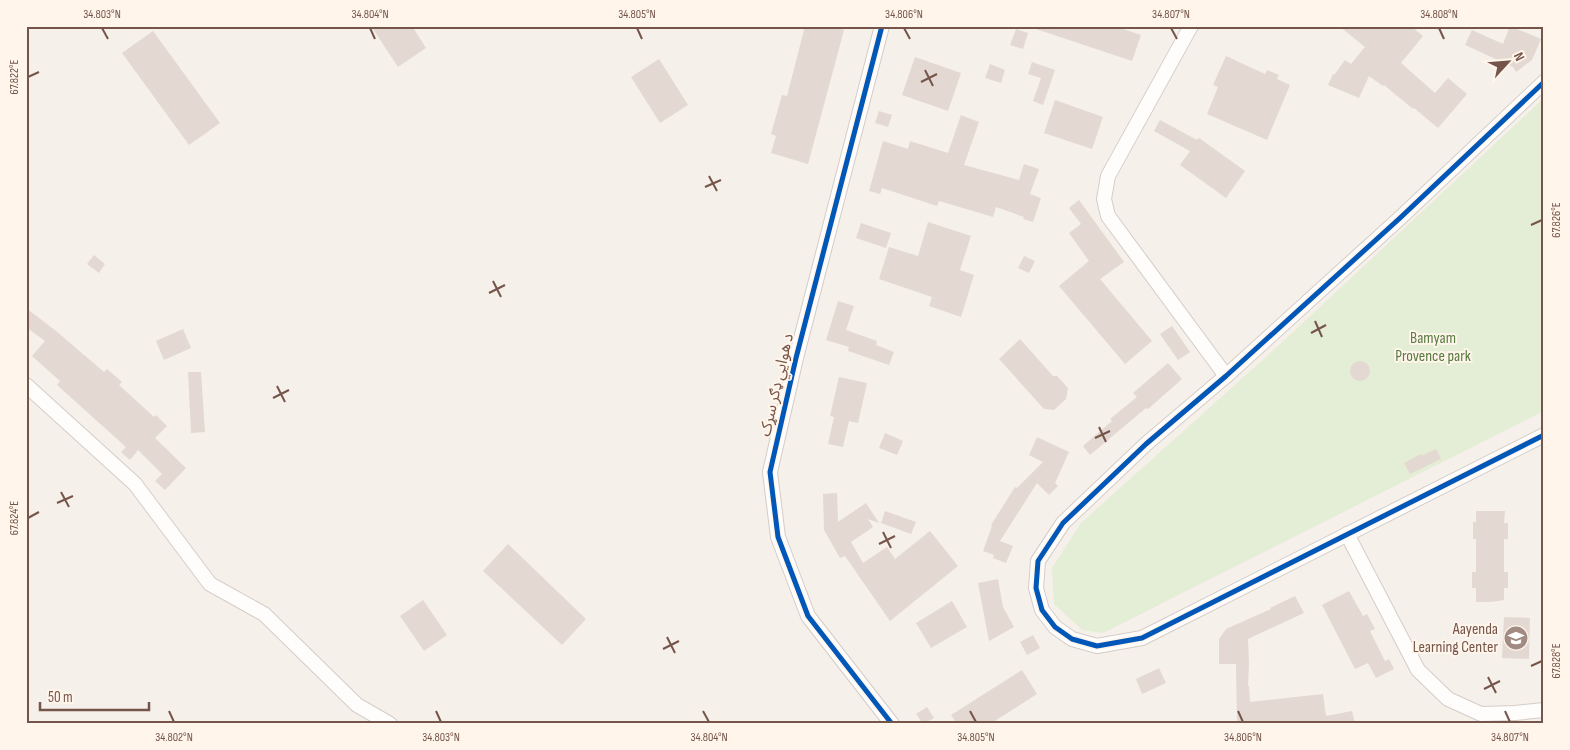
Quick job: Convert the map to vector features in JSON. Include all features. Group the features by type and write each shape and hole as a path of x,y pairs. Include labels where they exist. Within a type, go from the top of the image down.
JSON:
{"street":[{"name":"د هوايي ډګر سړک","path":"882,26 796,358 770,472 778,536 808,616 892,724"},
{"path":"1191,26 1108,176 1104,199 1108,216 1226,376"},
{"path":"1544,82 1400,218 1226,376 1146,444 1063,523 1038,561 1036,588 1042,610 1056,627 1072,639 1097,646 1142,638 1544,435"},
{"path":"26,385 136,484 210,584 264,614 357,705 390,724"},
{"path":"1347,534 1418,670 1448,699 1481,714 1544,710"}],"green space":[{"name":"Bamyam Provence park","path":"1544,98 1544,411 1103,633 1082,630 1054,604 1052,568 1081,523 1277,347"}],"building":[{"path":"371,26 412,26 426,48 398,67"},
{"path":"805,26 831,26 844,30 808,164 771,153 776,136 771,134 782,95 787,96"},
{"path":"1033,26 1114,26 1141,35 1132,61 1033,28"},
{"path":"1339,26 1411,26 1423,36 1401,63 1435,93 1448,78 1467,94 1438,128 1384,85 1369,76 1359,98 1328,85 1333,74 1345,60 1351,64 1365,47"},
{"path":"1510,26 1541,39 1532,60 1516,72 1513,67 1465,45 1472,30 1503,44"},
{"path":"1016,29 1028,33 1023,49 1010,45"},
{"path":"153,31 220,123 189,145 122,53"},
{"path":"1226,56 1265,74 1267,70 1279,75 1277,79 1290,85 1267,140 1207,114 1218,87 1213,85"},
{"path":"915,57 961,73 948,111 902,95"},
{"path":"659,59 688,105 660,123 631,77"},
{"path":"1032,62 1055,70 1043,105 1033,101 1041,78 1028,74"},
{"path":"990,64 1005,70 1001,83 985,78"},
{"path":"1055,100 1103,117 1092,149 1044,133"},
{"path":"879,111 892,115 888,127 875,123"},
{"path":"961,115 979,122 964,165 1019,180 1024,164 1039,169 1030,194 1041,198 1033,222 996,207 993,217 939,201 937,206 882,188 880,194 869,191 883,141 908,149 910,141 948,153"},
{"path":"1160,120 1197,140 1199,138 1245,171 1226,198 1180,165 1190,151 1154,131"},
{"path":"1079,200 1124,262 1100,279 1152,341 1125,364 1059,286 1089,261 1069,233 1081,224 1069,208"},
{"path":"928,222 971,236 960,270 974,275 961,317 929,306 932,297 879,279 889,247 918,256"},
{"path":"861,223 891,233 886,248 856,238"},
{"path":"94,255 105,264 99,273 87,264"},
{"path":"1024,256 1035,261 1029,273 1018,268"},
{"path":"838,301 854,306 846,330 877,341 876,345 894,352 889,365 848,351 849,347 826,340"},
{"path":"26,308 104,372 107,369 122,382 119,385 154,417 156,415 167,426 155,438 186,468 165,490 155,481 162,474 138,450 130,460 121,452 126,447 57,385 60,381 32,356 45,341 26,327"},
{"path":"1172,326 1190,352 1178,360 1160,334"},
{"path":"183,329 191,348 164,360 156,341"},
{"path":"1020,339 1053,376 1057,376 1068,388 1066,399 1054,410 1044,409 999,359"},
{"path":"1360,361 1367,364 1370,371 1367,378 1360,381 1353,378 1350,371 1353,364"},
{"path":"1168,363 1182,379 1090,455 1083,446 1112,421 1110,419 1137,397 1133,393"},
{"path":"188,372 201,372 205,432 191,433"},
{"path":"839,377 867,383 858,423 849,421 843,447 828,444 834,417 830,416"},
{"path":"885,433 903,441 897,455 879,448"},
{"path":"1037,437 1069,452 1055,483 1058,486 1049,495 1037,483 1000,541 1013,546 1006,563 993,558 994,555 983,551 991,525 1015,487 1017,488 1043,462 1029,455"},
{"path":"1436,449 1441,459 1410,474 1404,463"},
{"path":"837,493 838,522 866,503 879,523 868,519 873,527 851,542 863,563 887,547 895,559 930,531 958,566 890,621 845,556 840,558 824,530 823,494"},
{"path":"885,511 916,522 911,534 881,523"},
{"path":"1476,511 1505,511 1504,523 1508,523 1508,539 1504,539 1504,572 1508,572 1508,588 1504,588 1504,600 1476,602 1476,588 1472,588 1472,572 1476,572 1476,539 1473,539 1473,522 1476,522"},
{"path":"508,544 586,619 562,645 483,571"},
{"path":"998,579 1003,607 1014,627 989,641 978,583"},
{"path":"1349,591 1363,616 1367,614 1375,629 1370,631 1385,661 1389,659 1394,669 1376,678 1368,663 1355,669 1322,605"},
{"path":"1295,596 1304,613 1248,639 1250,702 1323,694 1326,716 1352,711 1355,724 1237,724 1236,664 1219,664 1219,639 1226,629"},
{"path":"423,600 447,635 424,651 400,616"},
{"path":"952,601 967,627 931,648 916,623"},
{"name":"Aayenda Learning Center","path":"1504,617 1530,618 1529,659 1502,658"},
{"path":"1033,635 1040,648 1027,655 1020,642"},
{"path":"1159,668 1166,683 1142,694 1136,679"},
{"path":"1022,670 1037,694 990,724 957,724 951,715"},
{"path":"927,707 934,718 923,724 916,714"}],"cycle path":[{"path":"882,26 796,358 770,472 778,537 808,616 892,724"},
{"path":"1544,82 1400,218 1226,376 1146,444 1063,523 1038,561 1036,588 1042,610 1055,627 1072,639 1097,646 1142,638 1544,435"}],"place":[{"name":"Aayenda Learning Center","path":"1516,638"}]}
